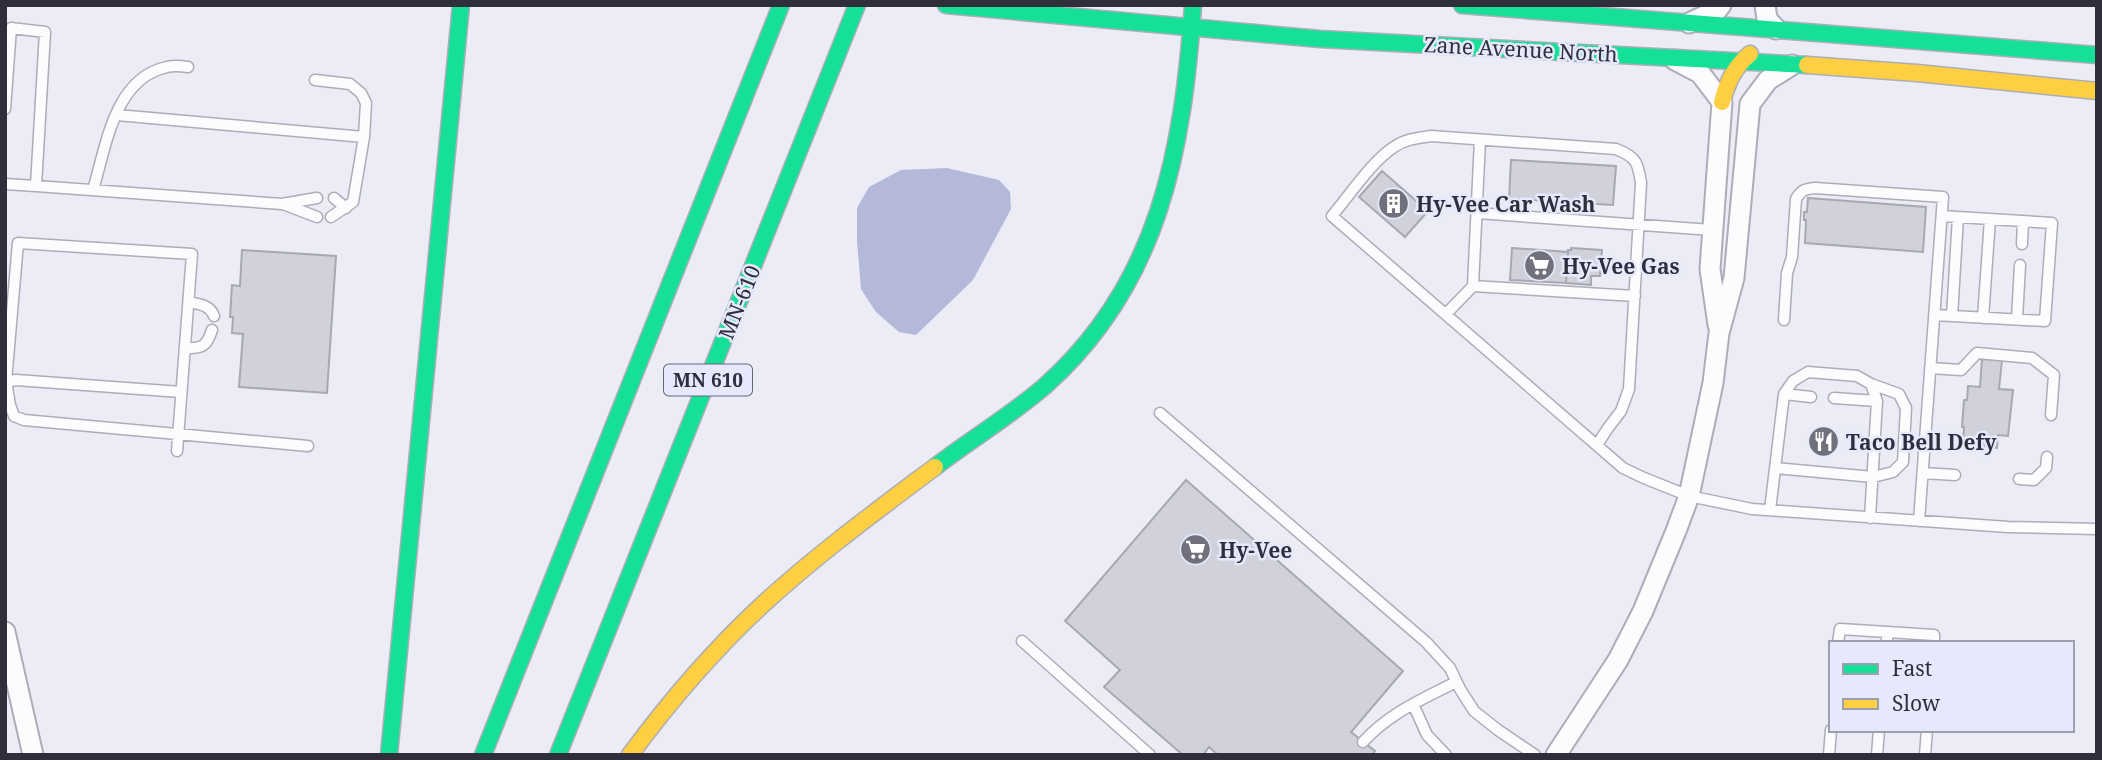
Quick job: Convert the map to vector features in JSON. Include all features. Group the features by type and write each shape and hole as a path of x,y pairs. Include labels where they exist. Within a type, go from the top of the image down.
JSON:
{"main road":[{"path":"389,755 461,5"},
{"name":"MN 610","path":"483,755 781,5"},
{"name":"MN-610","path":"558,755 857,5"},
{"path":"946,5 1378,42 1535,37 1670,50 1740,62 1964,75 2097,90"},
{"path":"630,755 699,669 787,583 849,532 1048,383 1092,335 1125,287 1140,258 1167,191 1183,116 1193,5"},
{"name":"Zane Avenue North","path":"1462,5 1742,27 1776,41 1946,43 2097,55"},
{"path":"1717,40 1742,27 1759,5"},
{"path":"1721,102 1728,81 1740,62 1776,41"},
{"path":"433,140 456,70"}],"street":[{"path":"1689,23 1717,10 1721,5"},
{"path":"1765,5 1776,41"},
{"path":"1670,50 1700,73 1721,102 1710,269 1719,333"},
{"path":"1556,755 1618,660 1643,611 1689,496 1713,383 1719,333 1734,278 1750,104 1768,79 1792,65"},
{"path":"5,632 33,755"}],"lane":[{"path":"5,109 12,28 46,32 36,186"},
{"path":"93,190 117,116 135,83 161,68 188,67"},
{"path":"315,80 350,84 361,93 366,103 364,137 353,202 331,217"},
{"path":"117,116 364,137"},
{"path":"1597,445 1621,411 1629,388 1641,183 1638,165 1629,154 1616,149 1431,136 1412,139 1395,146 1381,157 1332,216 1623,468 1689,496 1752,509 2008,527 2097,529"},
{"path":"1446,314 1473,286 1480,140"},
{"path":"5,184 282,204 317,198"},
{"path":"1784,320 1787,273 1792,257 1796,199 1799,192 1815,188 1943,197 1919,521"},
{"path":"334,198 346,208"},
{"path":"282,204 317,217"},
{"path":"1476,213 1712,230"},
{"path":"1934,315 2045,321 2052,223 1941,216"},
{"path":"1952,316 1958,217"},
{"path":"1983,318 1990,219"},
{"path":"2022,244 2024,221"},
{"path":"177,451 178,434 181,391 189,302 192,254 18,243 6,382 14,416 24,420 178,434 308,446"},
{"path":"2017,320 2020,265"},
{"path":"1473,286 1635,296"},
{"path":"189,302 207,307 214,316"},
{"path":"185,348 203,347 208,343 212,330"},
{"path":"1930,368 1961,370 1977,354 2032,358 2054,375 2051,415"},
{"path":"1770,510 1775,468 1784,394 1793,381 1808,372 1857,376 1899,394 1906,408 1903,462 1893,472 1873,477 1775,468"},
{"path":"6,382 16,380 181,391"},
{"path":"1870,518 1877,401 1871,384"},
{"path":"1784,394 1811,397"},
{"path":"1834,398 1877,401"},
{"path":"1160,413 1426,642 1450,668 1474,711 1535,755"},
{"path":"2020,479 2034,480 2046,468 2047,457"},
{"path":"1923,473 1955,475"},
{"path":"1839,641 1840,629 1887,638 1934,635 1934,641"},
{"path":"1022,641 1150,755"},
{"path":"1363,742 1383,722 1456,682"},
{"path":"1413,704 1427,735 1446,755"},
{"path":"1829,755 1831,732"},
{"path":"1877,755 1879,732"},
{"path":"1926,755 1927,732"}],"water":[{"path":"947,168 999,180 1010,192 1011,209 973,280 916,335 899,332 876,312 861,289 857,208 869,187 901,170"}],"building":[{"name":"Hy-Vee Gas","path":"1511,160 1616,166 1613,205 1509,199"},
{"name":"Hy-Vee Car Wash","path":"1382,171 1428,211 1405,237 1359,197"},
{"path":"1808,198 1926,207 1923,252 1805,243 1804,212 1807,212"},
{"name":"Hy-Vee Gas","path":"1512,248 1568,252 1566,283 1510,280"},
{"path":"242,250 336,256 327,393 239,387 243,334 232,333 233,317 230,317 232,285 240,286"},
{"path":"1568,250 1602,250 1600,276 1591,276 1591,285 1566,283"},
{"path":"1982,359 2002,360 1999,389 2013,390 2008,436 1998,435 1997,448 1963,442 1964,400 1967,400 1968,386 1980,387"},
{"name":"Hy-Vee","path":"1186,480 1403,671 1351,732 1375,751 1372,755 1218,755 1209,747 1203,755 1183,755 1104,687 1120,670 1065,621"}],"traffic: fast":[{"path":"389,755 461,5"},
{"path":"483,755 781,5"},
{"path":"558,755 857,5"},
{"path":"946,5 1320,39 1807,65"},
{"path":"935,467 1046,385 1085,345 1116,303 1140,258 1158,211 1172,162 1182,111 1193,5"},
{"path":"1462,5 2097,55"}],"traffic: slow":[{"path":"1722,102 1732,76 1750,54"},
{"path":"1807,65 2097,91"},
{"path":"630,755 692,678 760,607 824,552 935,467"}],"place":[{"name":"Hy-Vee Car Wash","path":"1393,204"},
{"name":"Hy-Vee Gas","path":"1539,266"},
{"name":"Taco Bell Defy","path":"1823,442"},
{"name":"Hy-Vee","path":"1196,550"}]}
